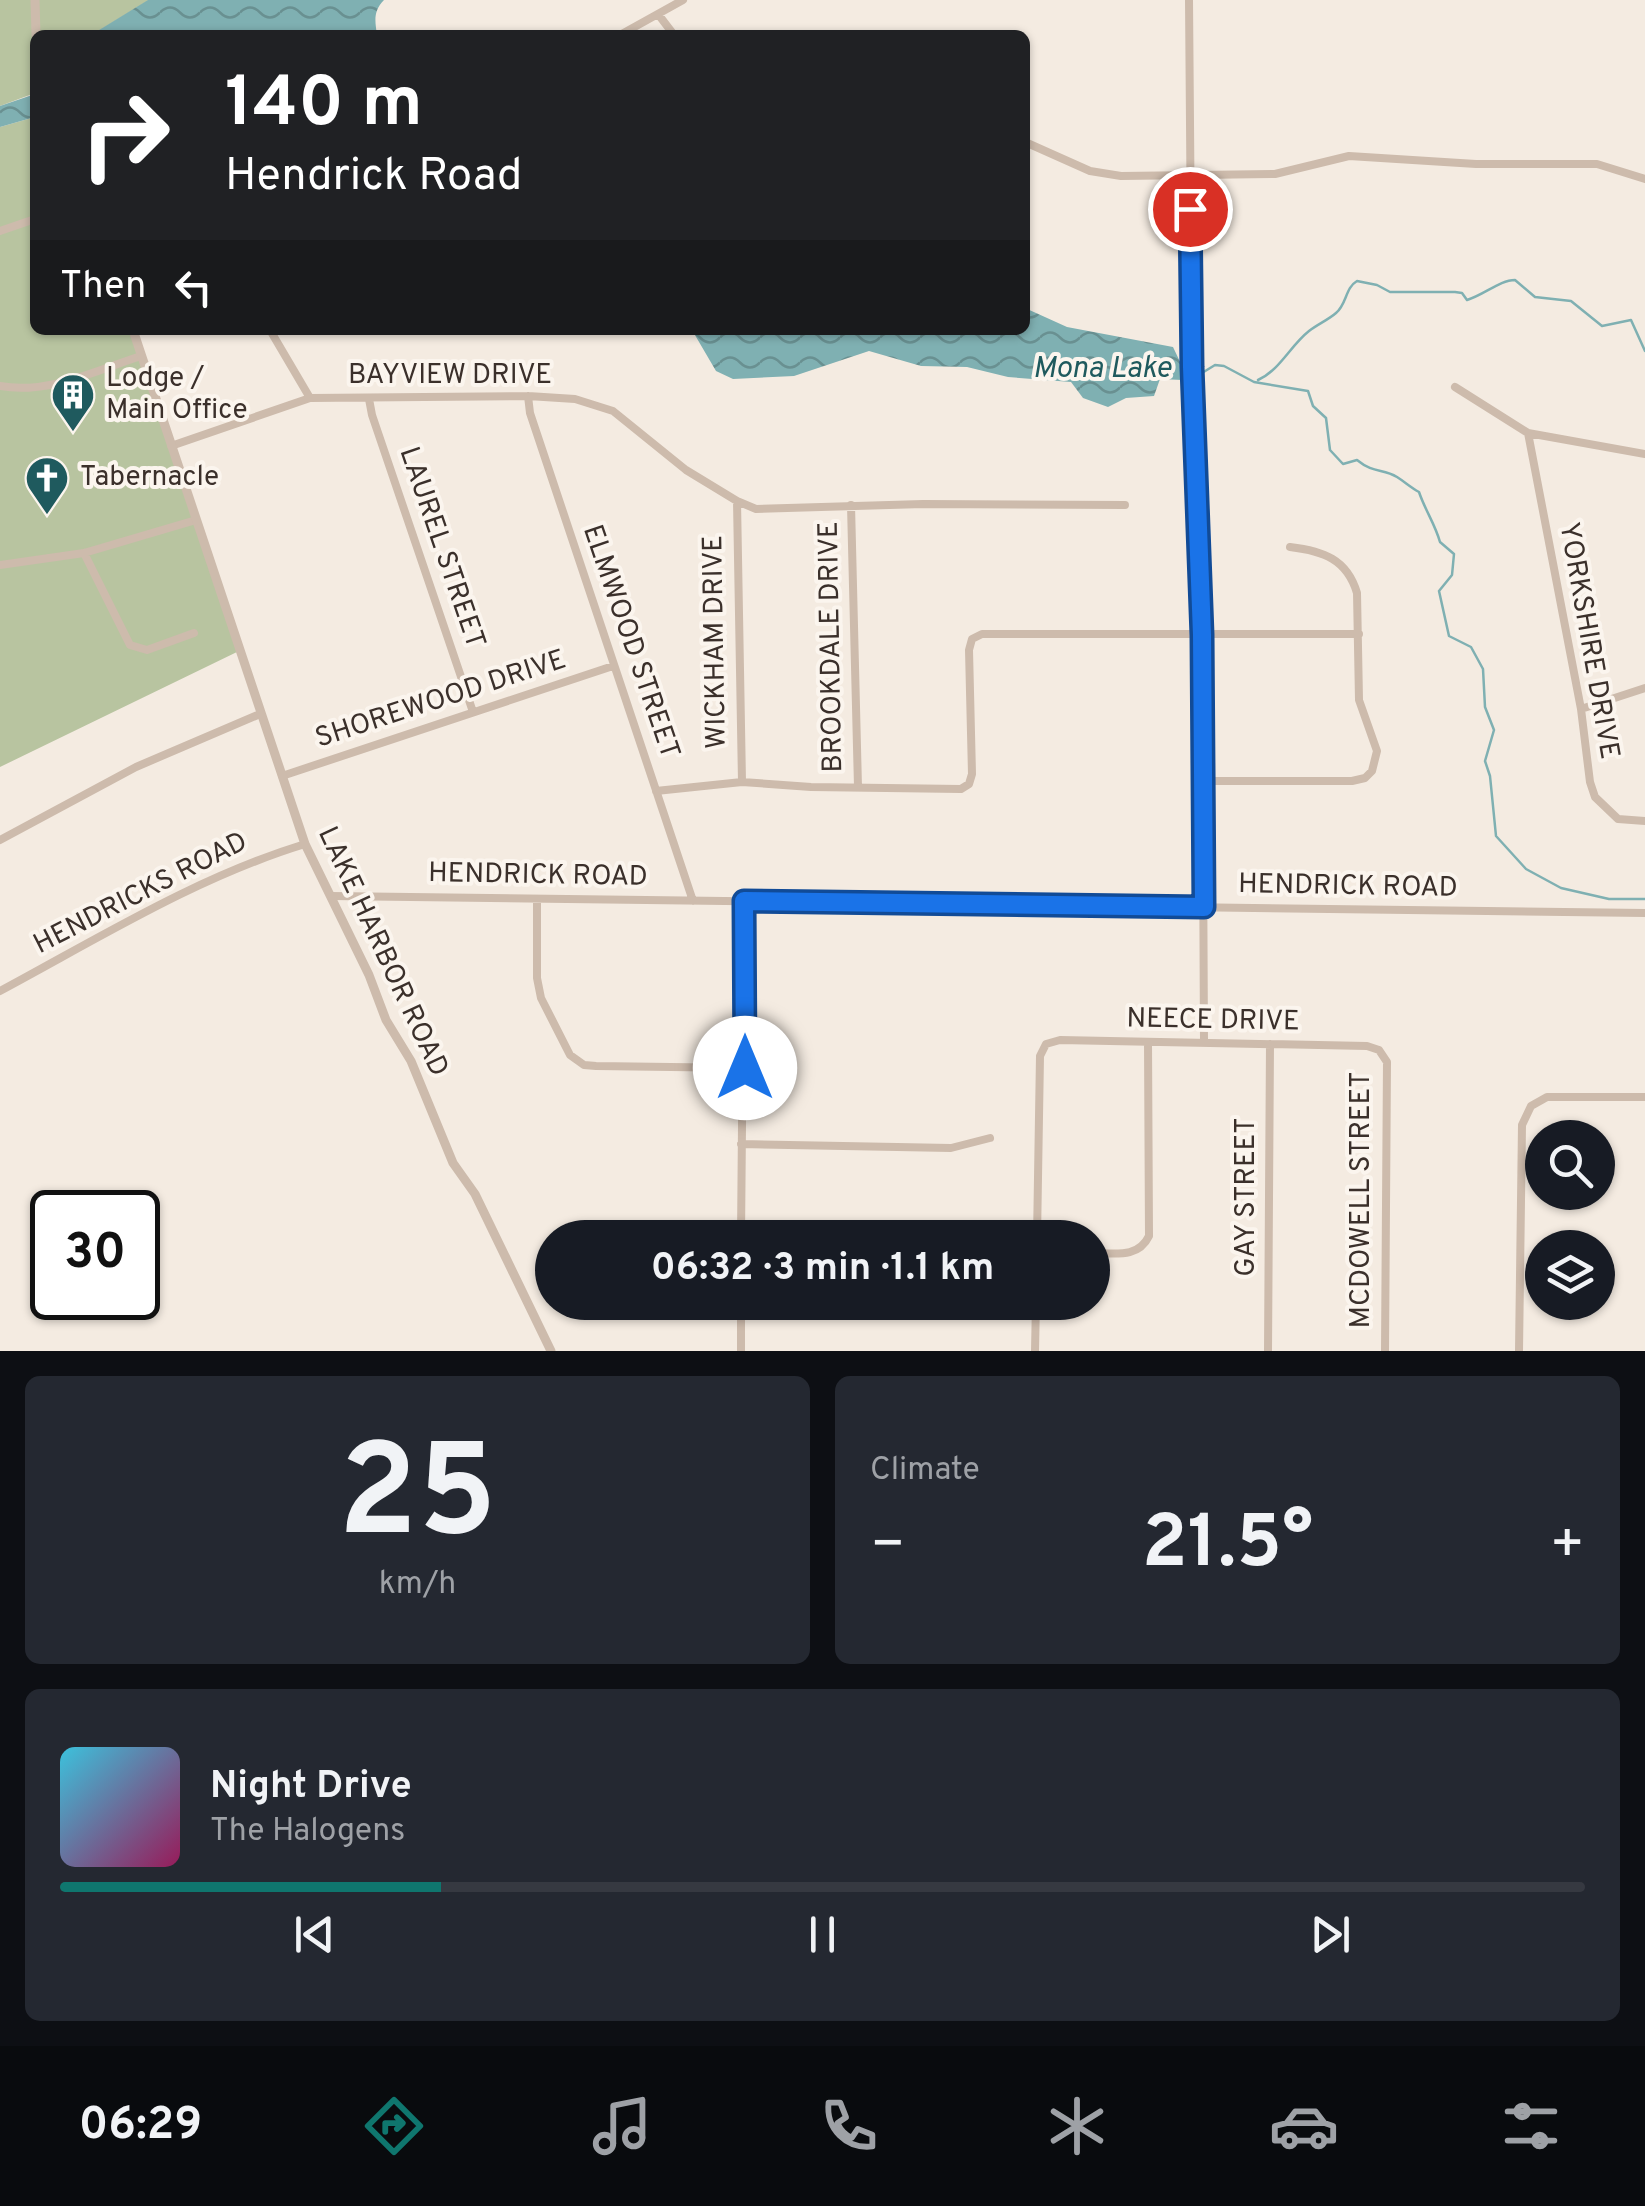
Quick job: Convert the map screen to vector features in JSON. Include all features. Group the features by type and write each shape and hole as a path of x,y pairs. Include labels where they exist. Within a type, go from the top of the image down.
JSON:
{"street":[{"path":"35,0 36,30"},
{"path":"629,30 684,0"},
{"path":"1189,0 1192,367 1202,635 1204,1042"},
{"path":"658,14 670,30"},
{"path":"1030,144 1090,171 1121,176 1274,174 1350,156 1476,164 1596,164 1645,179"},
{"path":"0,232 30,222"},
{"name":"LAKE HARBOR ROAD","path":"134,335 305,844 369,975 386,1020 411,1061 453,1163 474,1194 550,1351"},
{"path":"273,335 310,398"},
{"path":"0,386 53,384 140,356"},
{"path":"1455,387 1528,433 1645,454"},
{"name":"BAYVIEW DRIVE","path":"170,446 310,398 528,396 576,400 613,411 686,470 737,502 756,509 851,505 1124,506"},
{"name":"ELMWOOD STREET","path":"528,396 530,413 693,901"},
{"name":"LAUREL STREET","path":"369,398 473,712"},
{"name":"YORKSHIRE DRIVE","path":"1528,433 1595,797 1618,819 1645,821"},
{"name":"WICKHAM DRIVE","path":"737,502 742,782"},
{"name":"BROOKDALE DRIVE","path":"851,505 858,787"},
{"path":"0,565 84,553 196,520"},
{"path":"1203,781 1352,781 1365,778 1372,771 1377,751 1359,700 1357,593 1352,577 1338,560 1318,550 1290,547"},
{"path":"84,553 130,645 147,650 194,633"},
{"path":"656,790 742,782 960,789 968,784 972,774 969,650 972,639 982,634 1359,634"},
{"name":"SHOREWOOD DRIVE","path":"282,776 613,666"},
{"path":"1581,709 1645,688"},
{"path":"0,840 136,767 260,714"},
{"name":"HENDRICKS ROAD","path":"0,991 182,893 245,863 305,844"},
{"name":"HENDRICK ROAD","path":"331,896 1645,913"},
{"path":"537,899 537,978 541,998 570,1056 596,1066 745,1068"},
{"path":"741,1220 744,901"},
{"name":"NEECE DRIVE","path":"1038,1220 1040,1056 1046,1044 1060,1040 1204,1042 1368,1046 1379,1050"},
{"path":"1110,1253 1135,1252 1145,1246 1149,1236 1148,1042"},
{"name":"GAY STREET","path":"1268,1351 1270,1044"},
{"name":"MCDOWELL STREET","path":"1379,1050 1387,1062 1385,1351"},
{"path":"1519,1351 1522,1124 1531,1106 1548,1097 1645,1097"},
{"path":"741,1144 951,1148 990,1138"},
{"path":"741,1320 741,1351"},
{"path":"1035,1351 1036,1320"}],"green space":[{"path":"0,0 149,0 100,30 30,30 30,95 0,106"},
{"path":"30,118 30,335 134,335 239,651 0,767 0,127"}],"water":[{"path":"148,0 384,0 376,12 376,30 99,30"},
{"path":"30,96 30,118 0,127 0,106"},
{"name":"Mona Lake","path":"1030,310 1067,327 1173,347 1182,366 1182,380 1160,379 1154,396 1126,398 1108,407 1083,398 1071,382 1008,377 967,367 921,366 869,351 794,376 733,379 716,371 695,335 1030,335"}],"waterway":[{"path":"1258,380 1273,370 1309,331 1336,313 1357,281 1390,292 1462,293 1467,300 1515,280 1535,297 1571,301 1602,326 1631,320 1645,351"},
{"path":"1202,373 1215,365 1224,366 1254,382 1308,391 1313,406 1326,418 1330,450 1343,464 1357,460 1392,474 1419,492 1440,542 1454,554 1452,575 1439,591 1449,636 1471,647 1483,669 1485,707 1494,730 1485,761 1496,836 1526,869 1561,888 1609,899 1645,899"}],"place":[{"name":"Lodge / Main Office","path":"73,433"},
{"name":"Tabernacle","path":"47,516"}],"route":[{"path":"745,1068 744,901 1204,907 1202,635 1190,209"}]}
